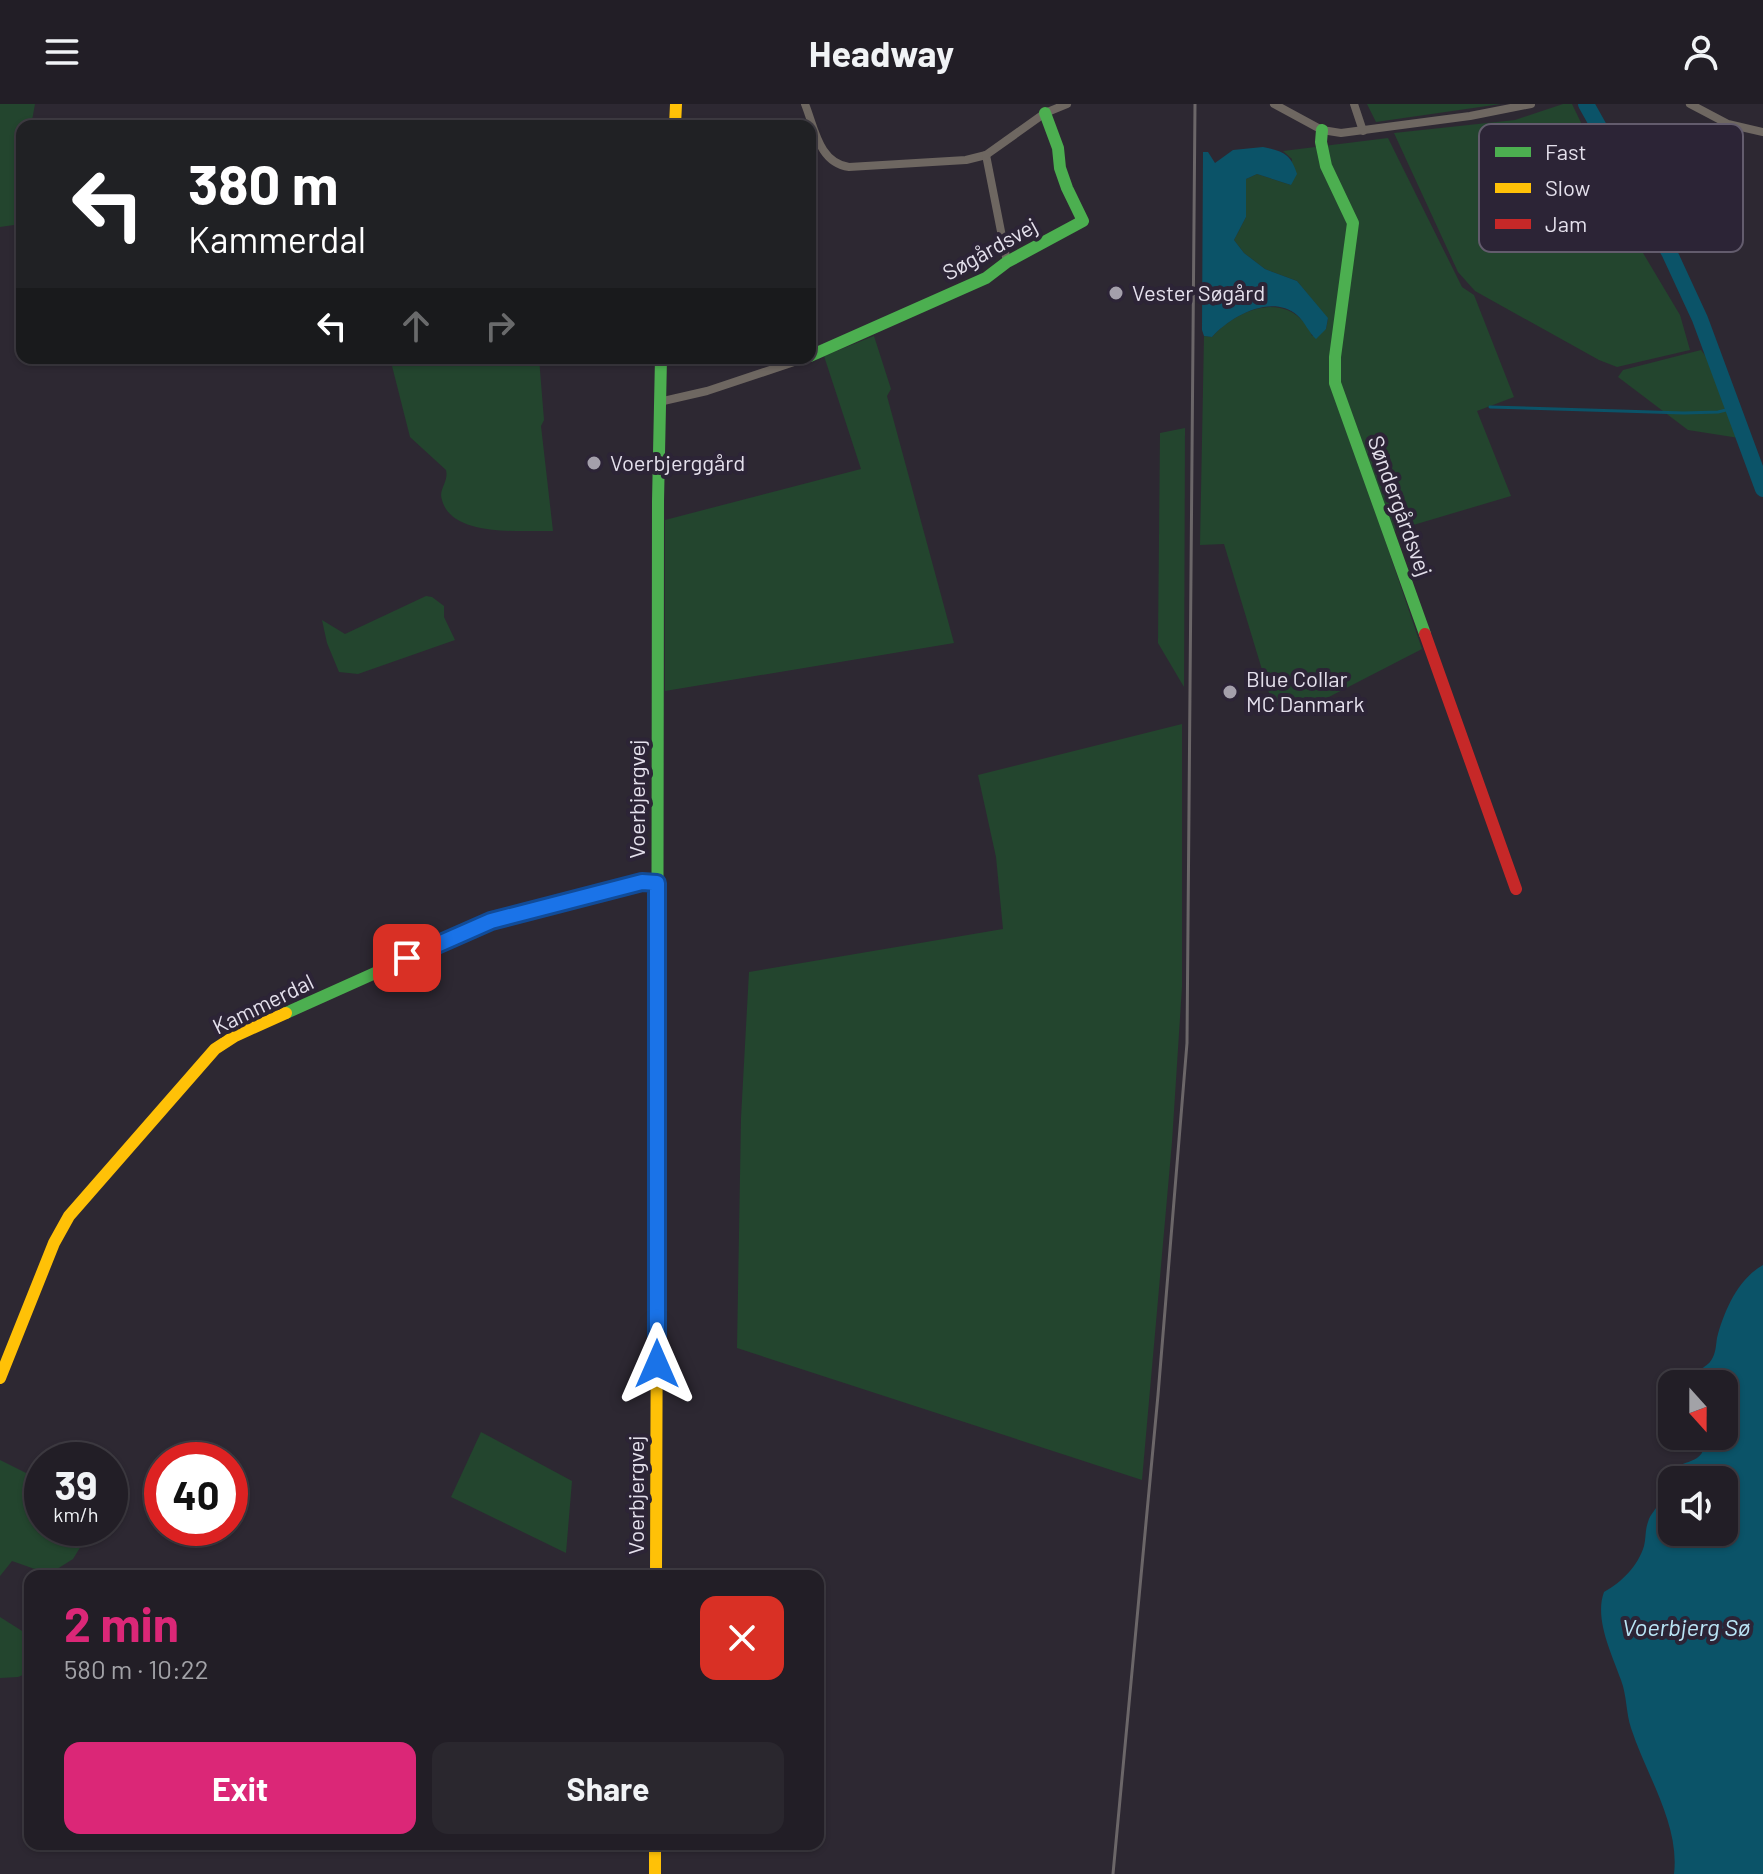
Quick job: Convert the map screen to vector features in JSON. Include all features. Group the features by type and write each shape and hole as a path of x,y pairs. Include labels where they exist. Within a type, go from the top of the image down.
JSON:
{"street":[{"path":"816,133 825,156 838,166 966,160 986,155 1045,113 1067,104"},
{"path":"1274,104 1322,130 1341,133 1531,104"},
{"path":"1354,104 1363,131"},
{"path":"1690,104 1728,124"},
{"name":"Søgårdsvej","path":"816,353 986,278 1007,262 1083,221 1067,188 1060,168 1058,148 1045,113"},
{"path":"1743,127 1763,132"},
{"name":"Søndergårdsvej","path":"1322,130 1322,158 1353,223 1335,357 1335,383 1516,889"},
{"path":"986,155 1007,262"},
{"name":"Voerbjergvej","path":"656,1570 661,364"},
{"name":"Søgårdsvej","path":"659,402 707,391 787,364"},
{"name":"Kammerdal","path":"0,1378 49,1256 69,1216 215,1049 235,1036 491,921 642,882 657,883"},
{"path":"655,1850 655,1874"}],"green space":[{"path":"0,104 35,104 32,120 16,120 16,213 14,225 0,227"},
{"path":"1367,104 1501,104 1376,122"},
{"path":"1563,104 1572,104 1582,124 1479,124 1479,252 1642,252 1680,315 1690,350 1617,367 1475,291 1458,272 1394,133 1515,120"},
{"path":"1388,138 1462,287 1474,295 1514,397 1477,411 1511,496 1383,534 1422,649 1323,700 1273,706 1224,544 1200,545 1204,336 1212,337 1243,314 1267,307 1291,312 1302,320 1312,336 1326,329 1328,319 1297,281 1265,269 1244,253 1234,240 1246,217 1246,179 1257,174 1291,185 1292,159 1283,151"},
{"path":"874,336 891,389 887,396 954,643 665,691 665,520 861,469 824,356"},
{"path":"1701,350 1713,366 1739,438 1688,430 1618,377 1623,370"},
{"path":"392,364 539,364 544,420 541,426 553,531 507,531 459,521 448,512 442,500 446,470 410,437"},
{"path":"1185,428 1184,687 1158,643 1160,433"},
{"path":"426,596 444,606 444,617 455,640 358,674 339,672 322,620 345,634"},
{"path":"1182,724 1182,987 1172,1142 1142,1480 737,1348 741,1118 749,972 1003,929 996,857 978,775"},
{"path":"481,1432 572,1481 566,1553 451,1497"},
{"path":"0,1460 24,1472 24,1546 81,1546 73,1559 55,1570 38,1570 12,1561 0,1576"},
{"path":"0,1617 24,1632 24,1674 0,1678"}],"water":[{"path":"1263,147 1285,154 1297,174 1291,185 1257,174 1246,179 1246,217 1234,240 1244,253 1265,269 1297,281 1328,318 1326,329 1316,339 1297,315 1275,306 1240,315 1212,337 1204,336 1202,330 1203,152 1208,152 1215,163 1233,150"},
{"name":"Voerbjerg Sø","path":"1763,1265 1763,1874 1674,1874 1672,1837 1667,1818 1631,1728 1623,1686 1603,1625 1601,1602 1604,1592 1623,1578 1638,1560 1649,1519 1658,1504 1658,1546 1738,1546 1738,1466 1677,1466 1697,1458 1703,1450 1738,1450 1738,1370 1700,1370 1711,1361 1728,1307 1746,1279"}],"waterway":[{"path":"1586,104 1597,124"},
{"path":"1669,252 1700,319 1763,489"},
{"path":"1490,407 1684,413 1734,408"}],"railway":[{"path":"1113,1874 1187,1043 1195,104"}],"traffic: fast":[{"path":"816,353 986,278 1007,262 1083,221 1067,188 1060,168 1058,148 1045,113"},
{"path":"1322,130 1326,166 1353,223 1335,357 1335,383 1425,634"},
{"path":"657,1252 661,364"},
{"path":"286,1013 491,921 642,882 657,883"}],"traffic: slow":[{"path":"675,120 676,104"},
{"path":"0,1378 54,1243 69,1216 215,1049 235,1036 286,1013"},
{"path":"656,1570 657,1252"},
{"path":"655,1850 655,1874"}],"traffic: jam":[{"path":"1425,634 1516,889"}],"place":[{"name":"Vester Søgård","path":"1116,293"},
{"name":"Voerbjerggård","path":"594,463"},
{"name":"Blue Collar MC Danmark","path":"1230,692"}],"route":[{"path":"407,958 491,921 642,882 657,883 657,1364"}]}
